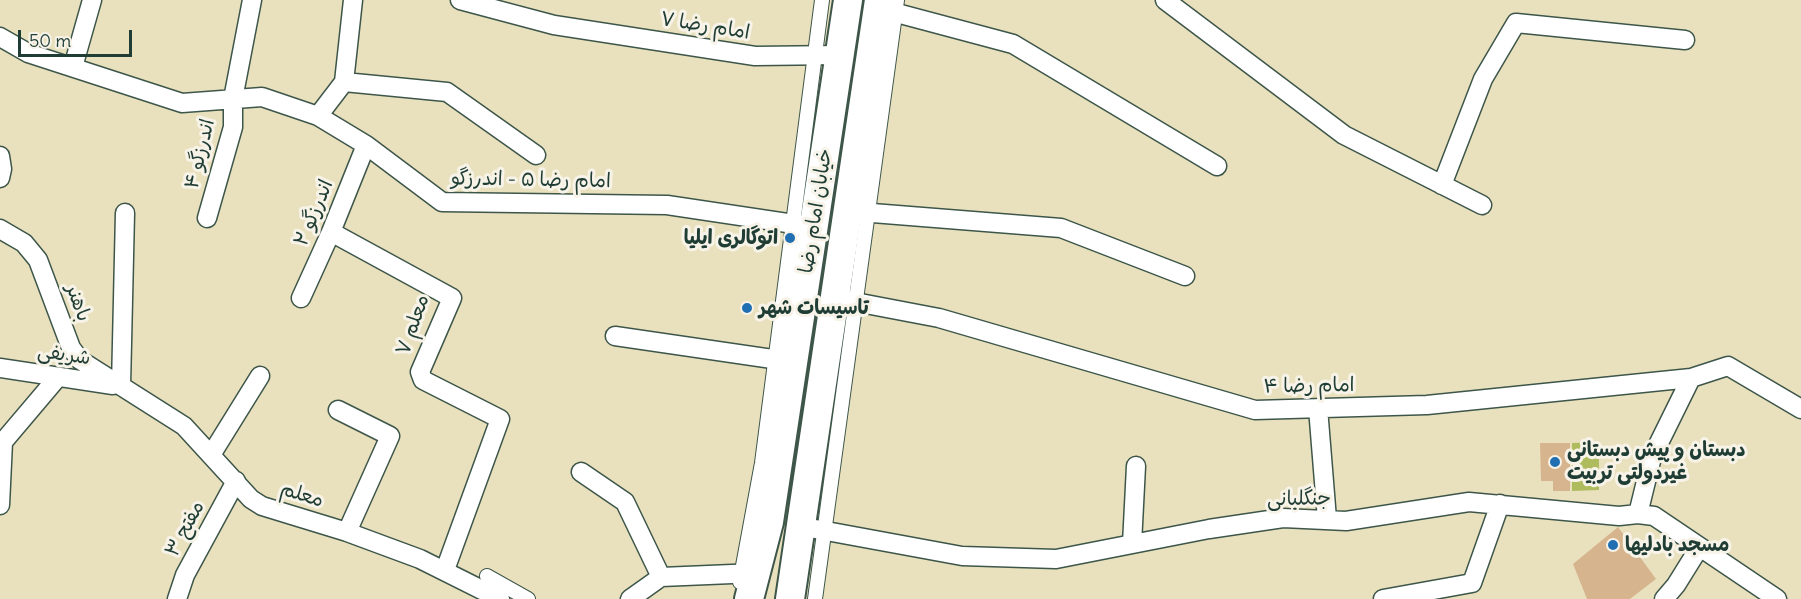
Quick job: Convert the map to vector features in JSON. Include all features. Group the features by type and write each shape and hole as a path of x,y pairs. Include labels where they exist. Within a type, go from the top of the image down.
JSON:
{"main road":[{"name":"خیابان امام رضا","path":"748,585 770,522 784,361 827,55 848,0"},
{"name":"خیابان امام رضا","path":"791,591 812,529 887,5"},
{"path":"748,585 772,591 783,589 791,591"}],"street":[{"path":"73,67 92,0"},
{"name":"اندرزگو ۴","path":"207,218 233,127 233,99 252,0"},
{"path":"318,116 344,82 353,0"},
{"name":"امام رضا ۷","path":"460,0 554,25 755,56 827,55"},
{"path":"822,0 827,55"},
{"path":"1165,0 1344,135 1482,205"},
{"path":"887,5 1013,44 1217,166"},
{"path":"1442,185 1483,80 1516,23 1685,40"},
{"name":"امام رضا ۵ - اندرزگو","path":"0,37 28,53 182,103 262,98 318,116 366,145 442,202 667,204 804,225"},
{"path":"344,82 447,92 536,155"},
{"name":"اندرزگو ۲","path":"300,298 331,232 366,145"},
{"path":"0,156 2,169 0,178"},
{"path":"857,212 1061,228 1185,276"},
{"path":"121,386 125,213"},
{"name":"باهنر","path":"0,229 24,243 38,260 70,348 80,360 121,386"},
{"name":"معلم ۷","path":"331,232 452,298 420,372 423,380 500,419 445,570"},
{"name":"امام رضا ۴","path":"845,300 939,318 1255,410 1427,405 1691,378 1728,366 1801,409"},
{"path":"615,336 784,361"},
{"name":"شریفی","path":"0,368 121,386"},
{"path":"211,455 260,376"},
{"path":"0,505 3,442 58,377"},
{"path":"1638,514 1652,457 1691,378"},
{"name":"معلم","path":"121,386 184,426 251,499 261,506 347,532 445,570 501,599"},
{"path":"1318,408 1327,519"},
{"path":"338,410 390,436 347,532"},
{"path":"1132,544 1136,466"},
{"path":"581,472 625,502 661,577"},
{"name":"مفتح ۳","path":"177,599 185,575 236,481"},
{"name":"جنگلبانی","path":"812,529 962,556 1056,559 1283,518 1346,521 1468,502 1619,516 1638,514 1654,516 1777,599"},
{"path":"1383,599 1472,583 1500,504"},
{"path":"812,529 815,599"},
{"path":"1664,599 1676,585 1699,548"},
{"path":"487,576 528,599"},
{"path":"630,599 661,577 748,585"}],"green space":[{"path":"1599,442 1599,490 1572,491 1572,443"}],"building":[{"name":"دبستان و پیش دبستانی غیردولتی تربیت","path":"1540,443 1570,443 1570,491 1553,491 1553,481 1541,481"},
{"name":"مسجد بادلیها","path":"1618,527 1656,579 1630,599 1587,599 1573,564"}],"place":[{"name":"اتوگالری ایلیا","path":"790,238"},
{"name":"تاسیسات شهر","path":"747,308"},
{"name":"دبستان و پیش دبستانی غیردولتی تربیت","path":"1555,462"},
{"name":"مسجد بادلیها","path":"1613,545"}]}
